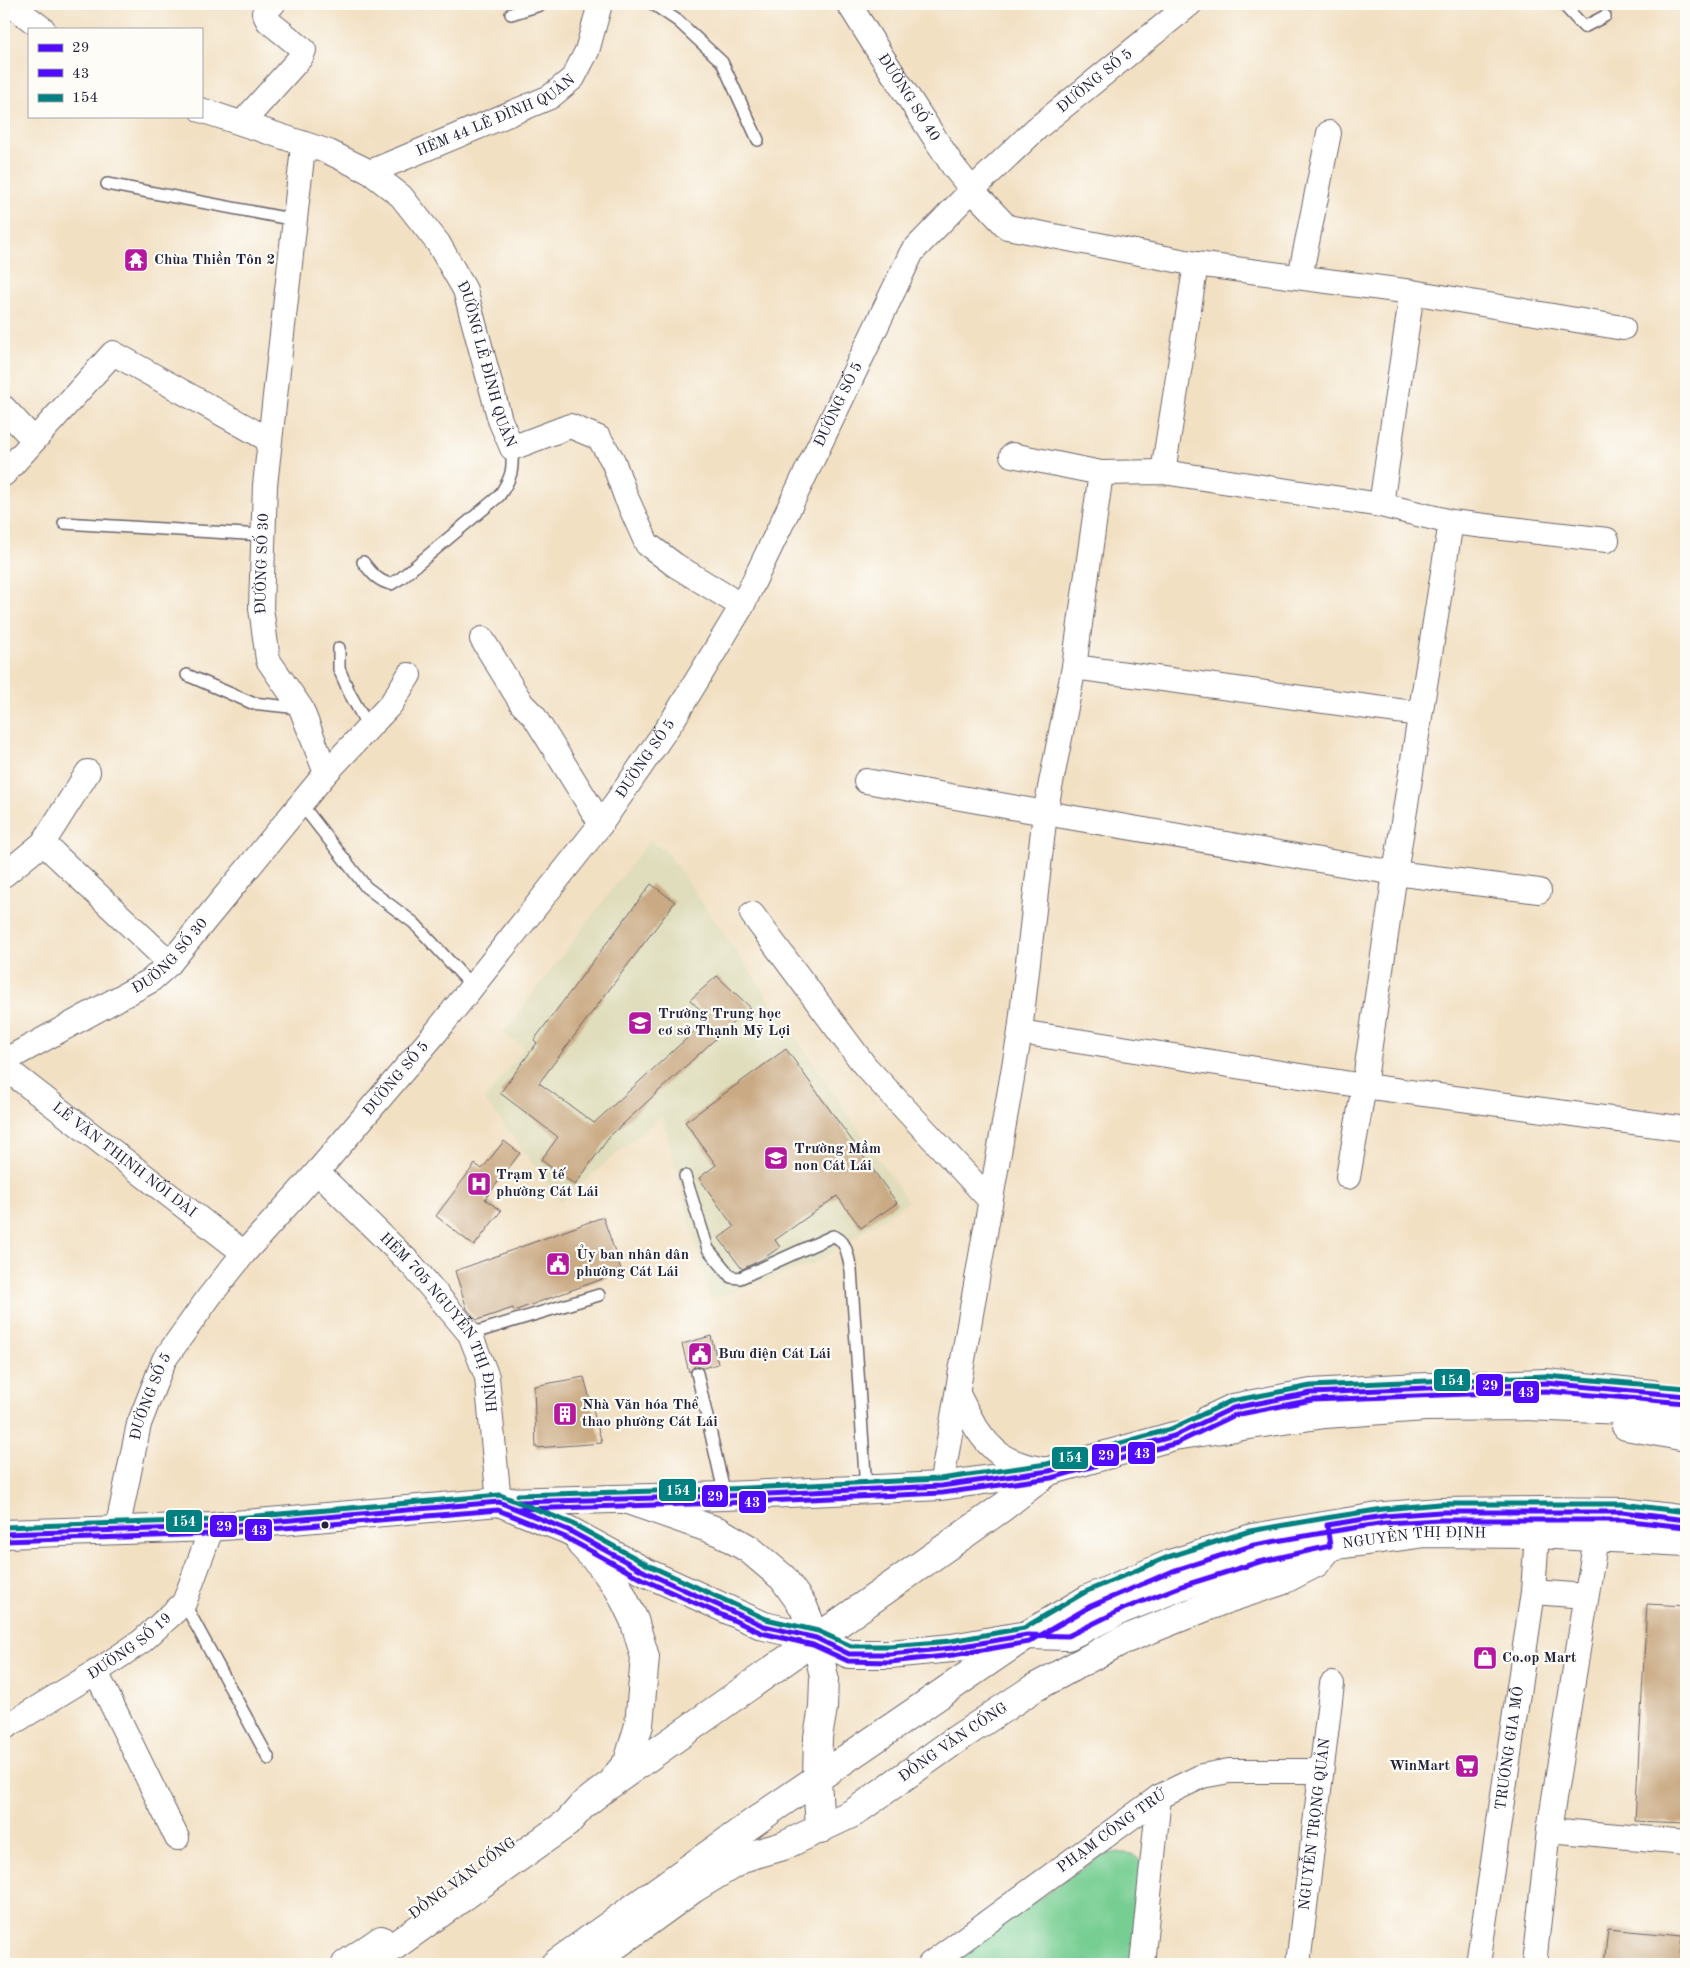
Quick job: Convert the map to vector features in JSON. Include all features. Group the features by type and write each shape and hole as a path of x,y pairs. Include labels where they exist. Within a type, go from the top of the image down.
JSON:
{"main road":[{"path":"1174,1436 1233,1408 1311,1393 1546,1383 1686,1396"},
{"path":"4,1534 212,1527 499,1502 628,1500 941,1486 1049,1470 1174,1436 1325,1414 1425,1406 1526,1406 1624,1410 1686,1415"},
{"path":"1526,1406 1686,1437"},
{"name":"ĐỒNG VĂN CỐNG","path":"369,1964 567,1823 583,1805 605,1788 1003,1507 1049,1470"},
{"path":"628,1500 720,1532 749,1549 783,1578 803,1606 816,1638 824,1677 823,1708 818,1737 817,1779 820,1830"},
{"name":"NGUYỄN THỊ ĐỊNH","path":"1605,1521 1686,1501"},
{"name":"NGUYỄN THỊ ĐỊNH","path":"499,1502 568,1530 645,1572 764,1626 816,1638 850,1654 890,1654 952,1648 1027,1635 1068,1636 1123,1609 1179,1587 1259,1562 1384,1516 1414,1514 1538,1523 1605,1521 1682,1534"},
{"name":"NGUYỄN THỊ ĐỊNH","path":"1605,1521 1682,1534"},
{"path":"568,1530 601,1565 620,1592 634,1620 645,1657 640,1725 628,1762 605,1788"},
{"name":"ĐỒNG VĂN CỐNG","path":"555,1964 687,1881 745,1857 783,1846 853,1813 954,1741 1034,1688 1121,1641 1221,1602 1281,1582 1316,1563 1329,1535"},
{"name":"ĐỒNG VĂN CỐNG","path":"590,1964 772,1810 1027,1635"},
{"path":"772,1810 796,1777 818,1737"},
{"path":"745,1857 794,1822 817,1779"},
{"name":"ĐỒNG VĂN CỐNG","path":"346,1964 562,1806 583,1805"}],"street":[{"path":"242,123 301,57 304,50 268,21 264,13 273,4"},
{"name":"HẺM 44 LÊ ĐÌNH QUẢN","path":"370,172 550,97 573,78 587,51 600,4"},
{"name":"ĐƯỜNG SỐ 40","path":"849,4 954,166 972,190 1007,228 1196,264 1412,292 1623,328"},
{"name":"ĐƯỜNG SỐ 5","path":"117,1530 139,1424 164,1360 209,1297 244,1253 437,1030 601,824 674,718 742,606 912,252 972,190 1037,128 1190,4"},
{"name":"ĐƯỜNG LÊ ĐÌNH QUẢN","path":"202,110 330,152 370,172 402,196 438,243 465,290 500,420 512,448 570,426 599,438 613,461 626,497 647,544 675,565 742,606"},
{"path":"1300,277 1329,133"},
{"name":"ĐƯỜNG SỐ 30","path":"4,1061 150,981 170,963 326,772 301,708 268,660 261,608 265,485 302,157 302,143"},
{"path":"1163,472 1196,264"},
{"path":"1381,505 1412,292"},
{"path":"4,474 113,353 269,440"},
{"path":"4,408 34,440"},
{"path":"1012,455 1101,473 1163,472 1381,505 1451,522 1607,540"},
{"path":"941,1486 1020,1032 1045,813 1074,667 1101,473"},
{"path":"1348,1177 1364,1086 1395,873 1451,522"},
{"path":"482,639 522,704 534,716 601,824"},
{"path":"1074,667 1420,714"},
{"path":"326,772 391,704 409,675"},
{"path":"4,875 43,842 88,772"},
{"path":"866,780 1045,813 1395,873 1539,891"},
{"path":"43,842 170,963"},
{"path":"752,914 865,1066 990,1200"},
{"path":"1020,1032 1364,1086 1686,1129"},
{"name":"LÊ VĂN THỊNH NỐI DÀI","path":"4,1067 244,1253"},
{"name":"HẺM 705 NGUYỄN THỊ ĐỊNH","path":"316,1172 412,1265 470,1334 487,1377 499,1502"},
{"path":"958,1394 976,1429 1001,1455 1020,1464 1049,1470"},
{"path":"1534,1964 1549,1830 1586,1596 1605,1521"},
{"name":"TRƯƠNG GIA MÔ","path":"1478,1964 1533,1592 1538,1523"},
{"name":"ĐƯỜNG SỐ 19","path":"4,1728 96,1672 142,1641 184,1604 212,1527"},
{"path":"1533,1592 1586,1596"},
{"path":"96,1672 177,1838"},
{"name":"NGUYỄN TRỌNG QUẢN","path":"1298,1964 1332,1684"},
{"name":"PHẠM CÔNG TRỨ","path":"930,1964 1159,1798 1202,1776 1229,1771 1321,1771"},
{"path":"1142,1964 1159,1798"},
{"path":"1549,1830 1686,1842"}],"lane":[{"path":"511,14 543,4"},
{"path":"653,4 678,21 722,62 758,140"},
{"path":"1563,4 1584,27 1605,16"},
{"path":"107,184 295,220"},
{"path":"362,562 382,582 391,584 401,578 499,496 510,479 513,465 512,448"},
{"path":"64,523 263,535"},
{"path":"339,648 339,669 350,694 369,728"},
{"path":"186,676 252,703 301,708"},
{"path":"301,804 366,887 414,923 472,986"},
{"path":"686,1176 708,1249 731,1277 740,1278 833,1236 839,1238 844,1244 850,1270 866,1488"},
{"path":"470,1334 599,1294"},
{"path":"697,1373 725,1496"},
{"path":"184,1604 269,1759"}],"shaded area":[{"path":"649,841 666,851 908,1202 814,1264 710,1299 662,1115 561,1201 485,1100 524,1048 503,1033"}],"green space":[{"path":"1116,1852 1132,1854 1142,1862 1132,1964 946,1964 1099,1857"}],"building":[{"path":"651,884 675,902 539,1083 594,1123 709,1018 690,1000 717,976 750,1007 610,1136 575,1185 541,1160 558,1137 500,1093 537,1043 534,1040"},
{"path":"786,1049 897,1203 861,1228 837,1196 775,1240 780,1247 763,1259 742,1269 719,1238 734,1227 699,1178 716,1165 685,1122"},
{"name":"Trạm Y tế phường Cát Lái","path":"504,1141 520,1153 485,1199 501,1211 474,1246 436,1216 475,1164 482,1169"},
{"name":"Ủy ban nhân dân phường Cát Lái","path":"603,1217 622,1272 514,1311 513,1308 477,1320 467,1309 455,1271"},
{"name":"Bưu điện Cát Lái","path":"711,1336 718,1364 703,1368 695,1366 689,1372 682,1344"},
{"name":"Nhà Văn hóa Thể thao phường Cát Lái","path":"584,1377 602,1443 536,1448 534,1386"},
{"path":"1647,1604 1686,1606 1686,1823 1635,1821"},
{"path":"1608,1929 1682,1936 1679,1964 1604,1964"}],"transit line":[{"name":"154","path":"518,1495 725,1489 940,1479 1047,1464 1171,1429 1231,1401 1311,1386 1546,1376 1686,1388"},
{"name":"29","path":"518,1502 725,1496 941,1486 1049,1471 1174,1436 1233,1408 1311,1393 1546,1383 1686,1396"},
{"name":"43","path":"518,1509 725,1503 942,1493 1051,1478 1177,1443 1235,1415 1312,1400 1546,1391 1685,1403"},
{"name":"154","path":"4,1527 212,1520 500,1495 571,1523 648,1565 766,1619 818,1631 851,1646 890,1646 951,1641 1024,1628 1085,1592 1168,1557 1250,1531 1326,1518 1383,1509 1440,1504 1622,1504 1686,1512"},
{"name":"29","path":"4,1534 212,1527 499,1502 568,1530 645,1572 764,1626 816,1638 849,1654 890,1654 952,1648 1027,1635 1068,1636 1123,1609 1179,1587 1259,1562 1330,1546 1327,1525 1384,1516 1440,1512 1622,1512 1686,1520"},
{"name":"43","path":"4,1541 213,1534 498,1510 565,1537 642,1579 762,1633 813,1645 848,1661 890,1662 953,1655 1029,1642 1091,1606 1173,1571 1254,1545 1328,1532 1385,1523 1440,1520 1622,1520 1685,1527"}],"place":[{"name":"Chùa Thiền Tôn 2","path":"136,260"},
{"name":"Trường Trung học cơ sở Thạnh Mỹ Lợi","path":"640,1023"},
{"name":"Trường Mầm non Cát Lái","path":"776,1158"},
{"name":"Trạm Y tế phường Cát Lái","path":"479,1184"},
{"name":"Ủy ban nhân dân phường Cát Lái","path":"558,1264"},
{"name":"Bưu điện Cát Lái","path":"700,1354"},
{"name":"Nhà Văn hóa Thể thao phường Cát Lái","path":"565,1414"},
{"name":"Co.op Mart","path":"1485,1658"},
{"name":"WinMart","path":"1467,1766"}]}
